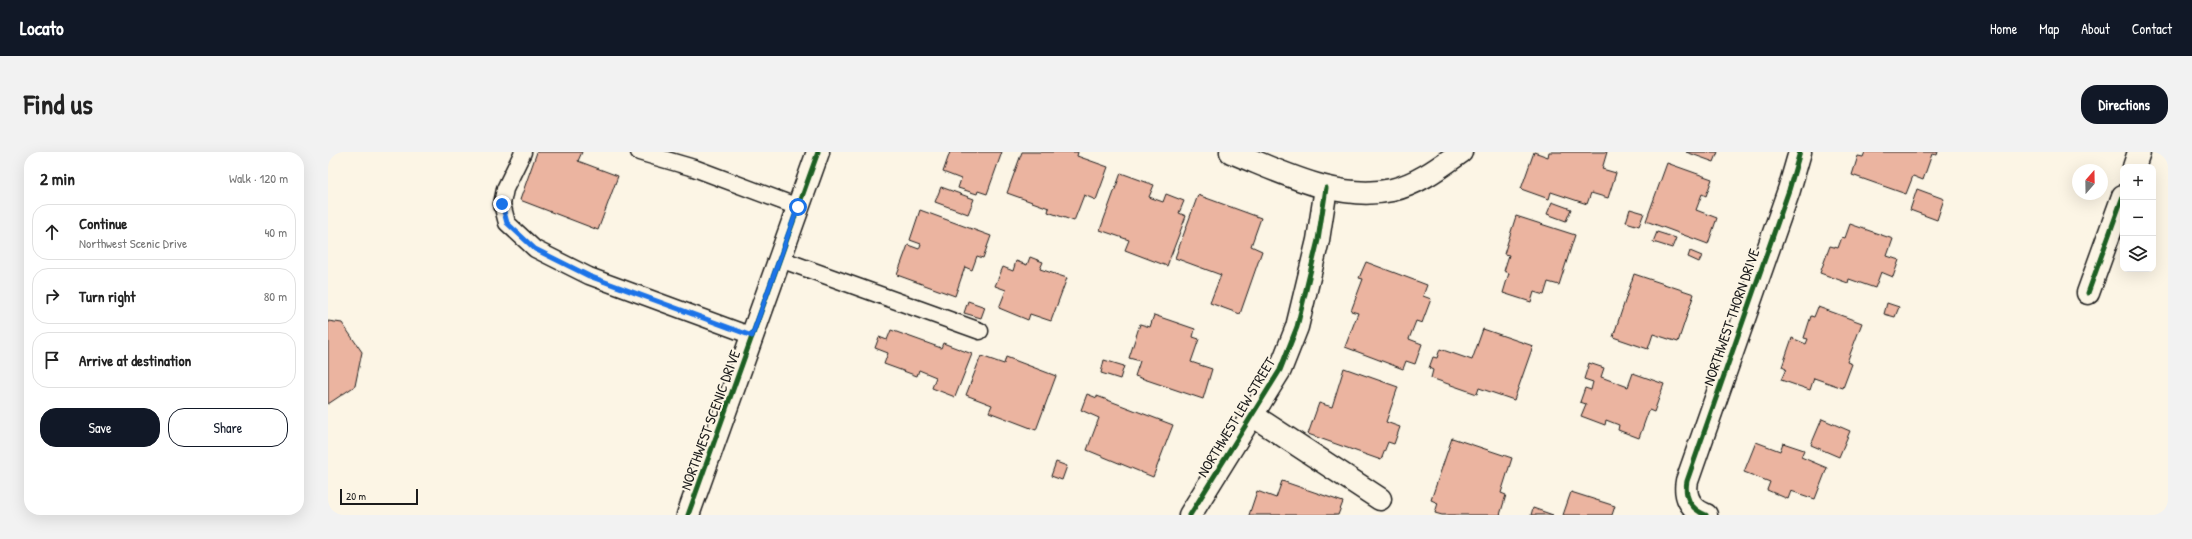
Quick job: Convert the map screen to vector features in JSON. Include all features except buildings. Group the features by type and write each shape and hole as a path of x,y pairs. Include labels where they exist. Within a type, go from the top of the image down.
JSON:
{"street":[{"name":"NORTHWEST SCENIC DRIVE","path":"688,515 818,152"},
{"path":"1230,152 1326,188 1362,192 1392,190 1432,173 1461,152"},
{"name":"NORTHWEST THORN DRIVE","path":"1706,515 1690,504 1685,490 1697,450 1789,190 1800,152"},
{"path":"2135,164 2139,152"},
{"name":"NORTHWEST LEW STREET","path":"1190,515 1280,370 1297,327 1318,240 1326,188"},
{"path":"2088,293 2122,200"},
{"path":"1252,415 1380,499"}],"lane":[{"path":"523,152 505,189 502,204 507,223 535,249 589,276 752,336"},
{"path":"639,152 694,168 798,207"},
{"path":"780,259 980,331"}],"cycle path":[{"path":"688,515 818,152"},
{"path":"1706,515 1692,506 1689,501 1686,492 1687,481 1789,190 1800,152"},
{"path":"1190,515 1280,370 1297,327 1318,240 1326,188"},
{"path":"2088,293 2122,200"}],"route":[{"path":"502,204 507,223 535,249 589,276 752,336 798,207"}]}
